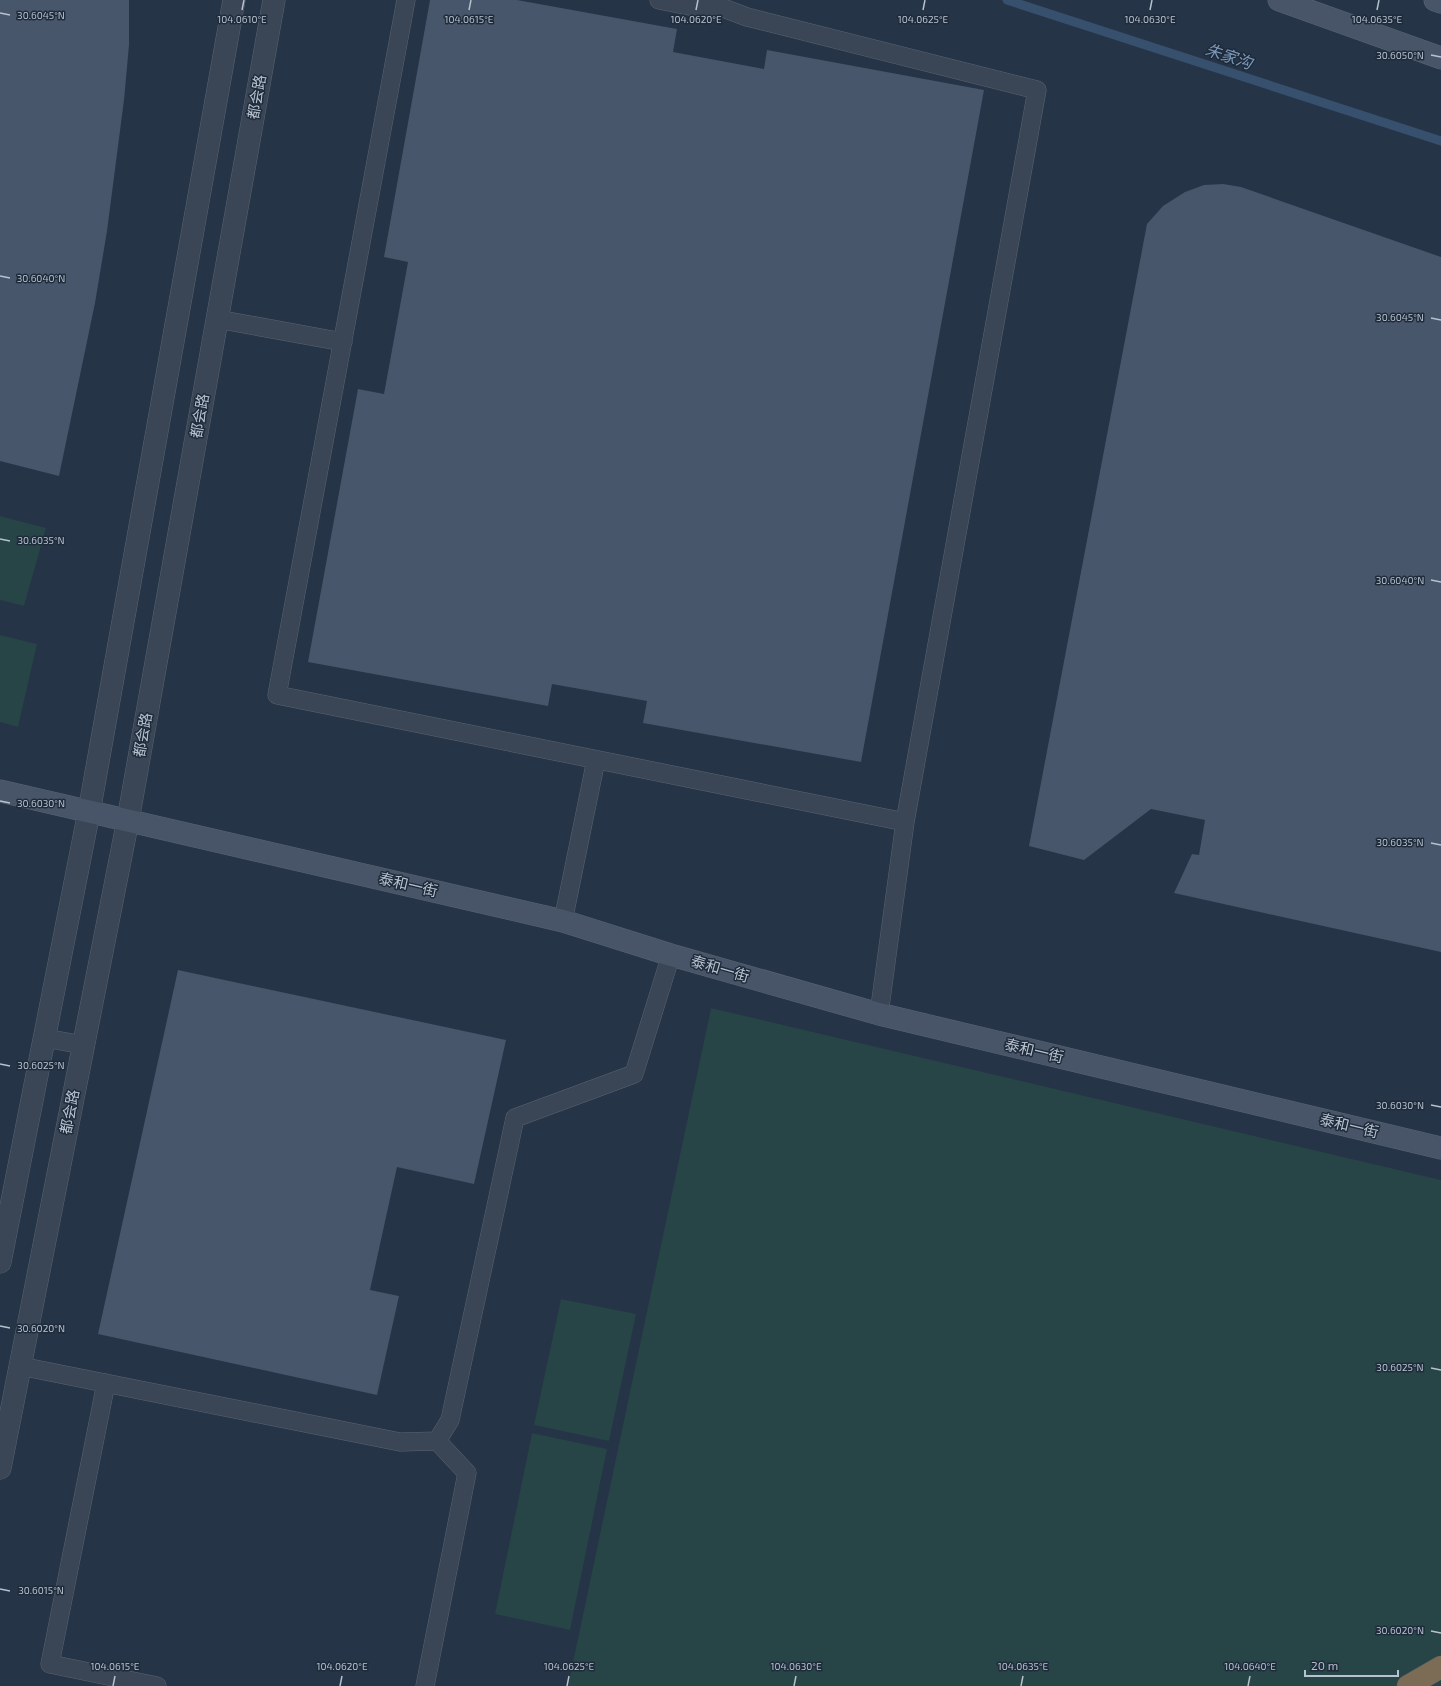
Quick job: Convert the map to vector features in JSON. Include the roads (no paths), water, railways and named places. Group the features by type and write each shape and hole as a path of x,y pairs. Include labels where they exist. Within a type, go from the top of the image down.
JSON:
{"highway":[{"path":"1408,1686 1441,1668"}],"street":[{"path":"0,1262 89,812 234,0"},
{"name":"都会路","path":"0,1468 128,820 274,0"},
{"path":"1279,0 1441,58"},
{"path":"1435,0 1441,2"},
{"name":"泰和一街","path":"0,791 563,921 671,955 880,1014 1441,1148"}],"lane":[{"path":"406,0 277,695 905,822"},
{"path":"659,0 747,17 1037,90 905,822 880,1014"},
{"path":"702,0 747,17"},
{"path":"217,318 343,342"},
{"path":"563,921 596,760"},
{"path":"437,1441 450,1420 515,1118 634,1074 671,955"},
{"path":"45,1038 83,1045"},
{"path":"20,1366 400,1442 437,1441 467,1473 425,1686"},
{"path":"106,1383 50,1664 157,1686"}],"waterway":[{"name":"朱家沟","path":"1007,0 1441,141"}]}
